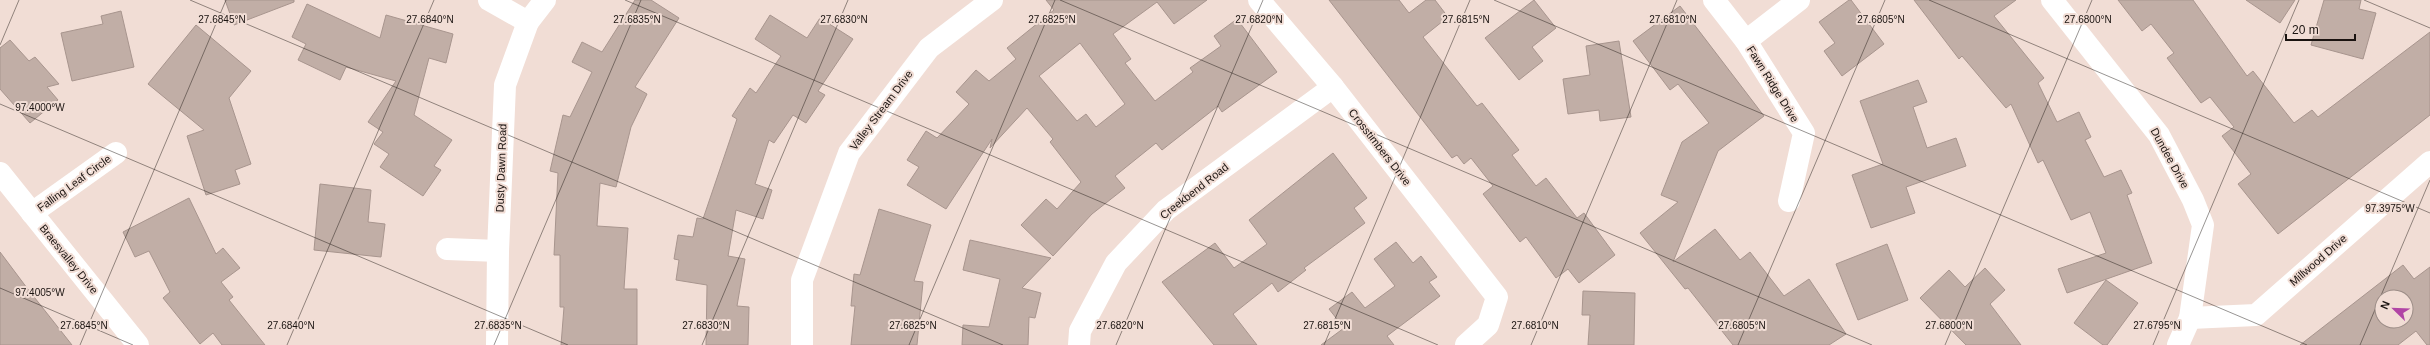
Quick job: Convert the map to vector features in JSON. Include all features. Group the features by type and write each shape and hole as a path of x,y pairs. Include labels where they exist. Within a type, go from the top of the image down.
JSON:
{"street":[{"path":"489,0 528,22"},
{"name":"Dusty Dawn Road","path":"497,345 498,251 505,85 528,22 545,0"},
{"name":"Valley Stream Drive","path":"802,345 802,280 849,153 929,48 992,0"},
{"name":"Crosstimbers Drive","path":"1259,0 1333,86 1497,297 1488,325 1466,345"},
{"name":"Fawn Ridge Drive","path":"1714,0 1746,41 1804,133 1789,201"},
{"path":"1746,41 1799,0"},
{"name":"Dundee Drive","path":"2052,0 2159,135 2193,200 2202,225 2190,318 2178,345"},
{"name":"Creekbend Road","path":"1078,345 1080,331 1116,263 1166,210 1333,86"},
{"name":"Falling Leaf Circle","path":"32,213 116,153"},
{"name":"Millwood Drive","path":"2190,318 2256,315 2430,162"},
{"name":"Braesvalley Drive","path":"0,173 138,345"},
{"path":"448,250 498,251"}],"building":[{"path":"225,0 294,0 294,2 234,25"},
{"path":"635,0 651,0 679,18 635,87 647,94 631,127 616,187 600,183 597,226 628,228 624,289 637,289 637,345 561,345 564,307 560,307 560,255 554,255 558,173 550,171 563,115 570,117 592,72 572,62 582,42 602,52"},
{"path":"1046,0 1207,0 1174,24 1157,2 1113,34 1131,59 1125,63 1155,101 1193,72 1190,68 1221,46 1214,36 1237,19 1277,72 1222,112 1218,106 1162,150 1156,143 1115,176 1125,188 1092,214 1053,256 1021,225 1046,199 1057,209 1081,182 1050,142 1053,139 1027,108 990,148 992,139 946,209 907,185 919,167 907,160 926,131 937,138 969,104 956,92 976,70 989,81 1016,59 1007,48 1054,10","holes":["1080,43 1125,104 1096,127 1086,114 1077,121 1039,76"]},
{"path":"1329,0 1399,0 1409,13 1426,0 1435,0 1448,17 1423,37 1477,106 1482,103 1519,150 1512,155 1536,186 1546,178 1577,218 1584,213 1615,255 1579,283 1568,269 1556,278 1526,237 1520,242 1483,194 1493,186 1471,158 1464,164 1457,155 1452,158"},
{"path":"1534,0 1556,28 1532,47 1543,61 1519,80 1485,38"},
{"path":"1851,0 1884,44 1842,76 1824,51 1835,43 1819,22"},
{"path":"1914,0 2016,0 1994,16 2044,78 2038,83 2057,122 2079,112 2091,137 2085,140 2104,177 2121,170 2132,193 2127,195 2152,263 2067,293 2058,269 2106,253 2090,212 2071,220 2043,160 2038,163 2011,104 2006,108 1962,56 1959,59"},
{"path":"2118,0 2193,0 2247,76 2253,71 2294,123 2312,110 2318,117 2430,32 2430,115 2278,234 2238,184 2251,174 2222,136 2234,127 2210,97 2201,103 2167,58 2174,53 2151,24 2142,31"},
{"path":"2246,0 2295,0 2280,23"},
{"path":"2324,0 2361,0 2359,9 2376,13 2363,59 2311,45"},
{"path":"307,4 380,38 386,15 453,34 446,63 429,58 414,115 452,140 434,166 441,170 423,196 380,167 389,154 374,144 383,132 368,122 396,81 346,67 340,80 298,60 306,44 292,37"},
{"path":"1680,6 1764,116 1718,151 1673,262 1715,229 1740,260 1750,252 1784,296 1809,279 1846,334 1829,345 1733,345 1688,288 1685,289 1640,233 1678,202 1661,195 1682,142 1709,123 1678,84 1670,90 1633,41"},
{"path":"121,11 134,67 72,81 61,33 103,24 101,16"},
{"path":"770,15 807,38 820,18 853,39 818,91 825,95 806,123 793,115 774,143 769,140 755,184 772,190 763,219 736,210 728,256 745,259 737,306 749,307 748,345 706,345 707,285 676,280 679,260 674,259 678,235 693,237 697,218 703,219 737,119 732,116 750,88 756,93 781,56 755,39"},
{"path":"196,25 251,71 229,98 251,164 235,170 240,184 206,195 187,136 204,130 148,84"},
{"path":"10,40 29,61 35,57 59,84 47,87 58,100 30,123 0,89 0,48"},
{"path":"1619,41 1631,117 1600,121 1599,110 1568,114 1563,79 1590,75 1586,46"},
{"path":"1918,80 1927,102 1913,107 1927,148 1956,138 1966,166 1906,187 1915,213 1871,228 1852,175 1883,164 1860,101"},
{"path":"1333,153 1367,198 1354,208 1365,223 1304,268 1306,270 1278,292 1272,283 1233,314 1257,345 1214,345 1162,282 1215,243 1234,268 1267,244 1249,220"},
{"path":"320,184 371,190 368,222 385,224 381,257 314,250"},
{"path":"189,198 216,254 223,248 240,268 221,282 233,297 229,300 265,345 222,345 213,333 200,344 163,298 170,292 149,251 135,257 123,232"},
{"path":"879,209 931,225 914,281 923,282 917,345 851,345 855,306 851,306 854,274 860,275"},
{"path":"970,240 1051,258 1022,288 1041,293 1035,318 1029,317 1028,345 962,345 963,325 989,327 1000,279 963,270"},
{"path":"1396,242 1413,263 1421,256 1437,277 1429,282 1440,296 1387,336 1394,345 1321,345 1344,328 1329,309 1352,292 1365,308 1395,286 1374,259"},
{"path":"1887,244 1908,300 1858,320 1836,264"},
{"path":"0,252 27,288 72,345 0,345"},
{"path":"2403,265 2414,279 2430,267 2430,345 2427,345 2416,331 2398,345 2300,345"},
{"path":"1985,268 2005,290 1990,304 2021,345 1966,345 1920,298 1949,270 1965,287"},
{"path":"2106,280 2138,303 2107,345 2103,345 2074,323"},
{"path":"1583,291 1635,293 1634,345 1588,345 1590,315 1582,315"}]}
